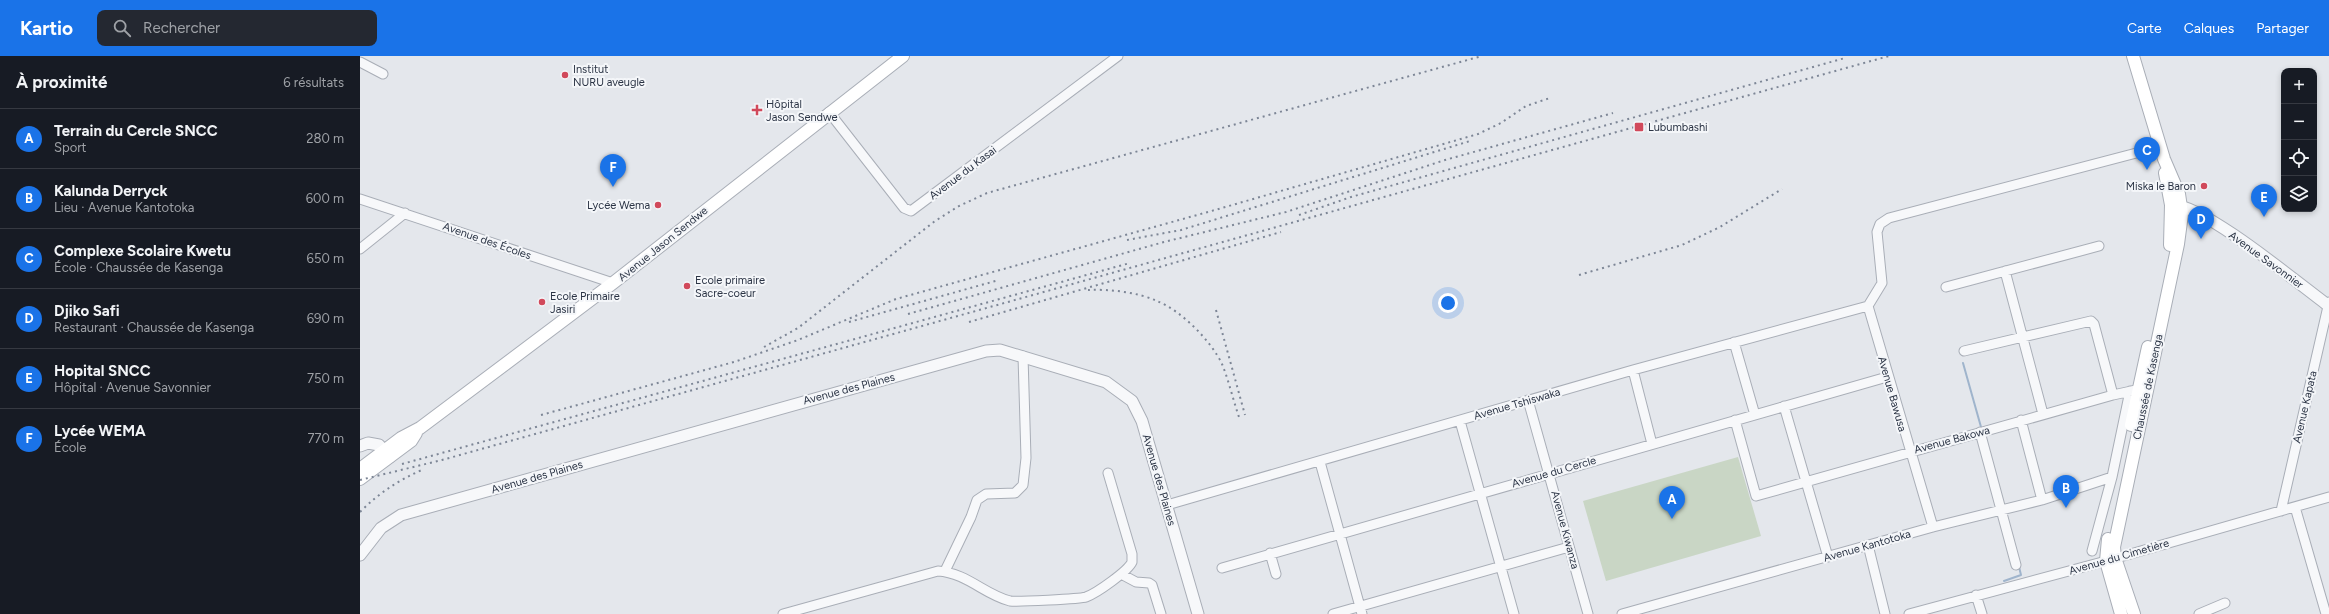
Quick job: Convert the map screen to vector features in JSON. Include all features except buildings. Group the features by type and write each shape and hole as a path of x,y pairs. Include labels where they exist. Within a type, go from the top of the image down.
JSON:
{"main road":[{"name":"Avenue Jason Sendwe","path":"363,466 411,441 420,428 614,283 829,112 903,56"},
{"name":"Chaussée de Kasenga","path":"2121,614 2111,560 2109,532 2171,243 2176,205 2176,184 2164,159 2133,56"},
{"name":"Avenue Jason Sendwe","path":"360,479 388,454"},
{"name":"Chaussée de Kasenga","path":"2111,560 2134,614"}],"street":[{"name":"Avenue du Kasai","path":"829,112 904,208 911,210 1118,56"},
{"path":"360,62 383,74"},
{"path":"1868,306 1882,283 1877,232 1880,224 1888,218 2144,151"},
{"name":"Avenue des Écoles","path":"360,200 405,213 614,283"},
{"name":"Avenue Savonnier","path":"2176,205 2208,217 2329,304"},
{"path":"360,249 405,213"},
{"path":"1946,287 2099,246"},
{"path":"2005,271 2043,414"},
{"name":"Avenue Kapata","path":"2281,511 2329,304"},
{"name":"Avenue Tshiswaka","path":"1166,505 1320,462 1633,370 1868,306"},
{"name":"Avenue Bawusa","path":"1868,306 1887,377 1933,527"},
{"path":"1964,351 2088,321 2093,322 2113,395"},
{"path":"1734,342 1755,415"},
{"name":"Avenue des Plaines","path":"360,555 381,528 401,515 986,352 1000,350 1106,382 1126,395 1132,401 1142,421 1198,614"},
{"path":"945,571 971,517 977,500 986,494 1016,492 1024,485 1026,458 1023,356"},
{"path":"1633,370 1652,444"},
{"name":"Avenue du Cercle","path":"1222,568 1481,492 1887,377"},
{"path":"2092,551 2112,477 2139,389"},
{"name":"Avenue Bakowa","path":"1735,420 1756,496 1909,451 2139,389"},
{"name":"Avenue Kiwanza","path":"1528,400 1588,614"},
{"path":"1784,406 1828,557"},
{"path":"2021,420 2042,500"},
{"path":"1460,421 1514,614"},
{"path":"1980,432 2016,565"},
{"path":"360,446 374,443 388,454"},
{"path":"360,446 368,452 363,466"},
{"path":"1320,462 1361,610"},
{"path":"783,614 800,612 938,571 945,571 969,580 1005,599 1017,602 1086,597 1121,574 1130,566 1132,558 1108,473"},
{"name":"Avenue Kantotoka","path":"1627,613 1933,527 2042,500 2112,477"},
{"name":"Avenue du Cimetière","path":"1909,614 2111,560 2329,497"},
{"path":"2295,507 2326,614"},
{"path":"1868,545 1885,614"},
{"path":"1333,614 1361,610 1569,547"},
{"path":"1270,553 1276,574"},
{"path":"1121,574 1136,582 1149,583 1152,585 1161,614"},
{"path":"1976,595 1982,614"},
{"path":"2199,614 2225,603"}],"green space":[{"path":"1738,457 1761,536 1606,581 1583,501"}],"waterway":[{"path":"1963,363 1981,427"},
{"path":"2004,581 2021,575 2019,567"}],"railway":[{"path":"764,347 798,328 935,221 959,206 987,193 1482,56"},
{"path":"360,480 442,460 1889,56"},
{"path":"1299,215 1351,197 1845,58"},
{"path":"541,415 734,362 798,340 896,299 1215,210 1478,134 1501,123 1526,106 1550,98"},
{"path":"908,314 1164,242 1286,212 1445,160 1613,113"},
{"path":"1127,240 1181,230 1470,141"},
{"path":"1579,275 1682,245 1720,227 1782,189"},
{"path":"969,322 1281,232"},
{"path":"402,464 1130,263"},
{"path":"849,322 999,280"},
{"path":"1088,290 1105,290 1141,295 1167,306 1186,319 1211,346 1222,364 1239,417"},
{"path":"1216,310 1245,415"},
{"path":"360,512 390,487 424,469"}],"place":[{"name":"Institut NURU aveugle","path":"565,75"},
{"name":"Hôpital Jason Sendwe","path":"757,110"},
{"name":"Lubumbashi","path":"1639,127"},
{"name":"Complexe Scolaire Kwetu","path":"2147,170"},
{"name":"Miska le Baron","path":"2204,186"},
{"name":"Lycée WEMA","path":"613,187"},
{"name":"Lycée Wema","path":"658,205"},
{"name":"Hopital SNCC","path":"2264,217"},
{"name":"Djiko Safi","path":"2201,239"},
{"name":"Ecole primaire Sacre-coeur","path":"687,286"},
{"name":"Ecole Primaire Jasiri","path":"542,302"},
{"name":"Kalunda Derryck","path":"2066,508"},
{"name":"Terrain du Cercle SNCC","path":"1672,519"}]}
